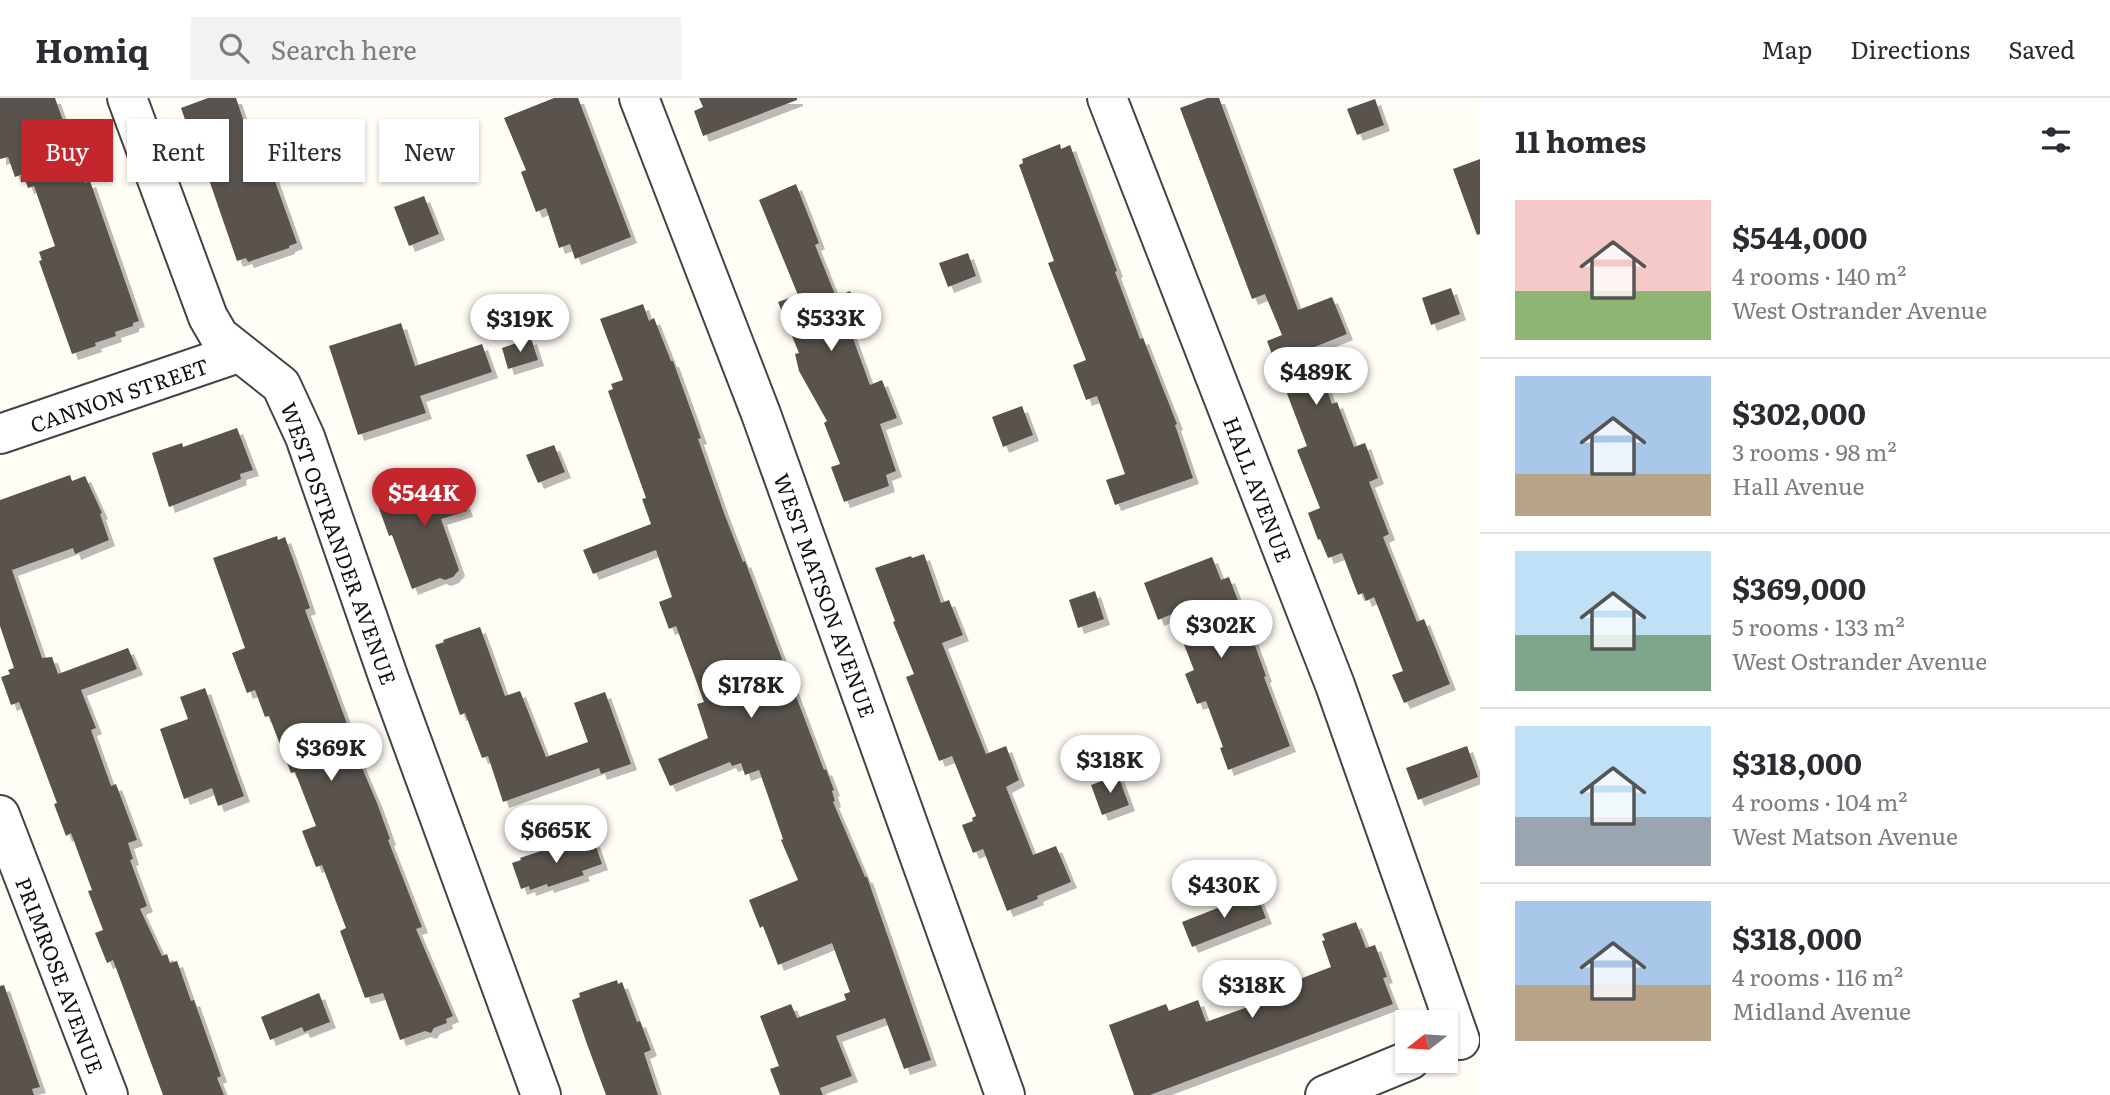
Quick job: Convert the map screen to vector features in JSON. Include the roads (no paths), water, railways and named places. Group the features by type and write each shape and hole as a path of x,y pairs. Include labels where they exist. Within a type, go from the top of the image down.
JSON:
{"street":[{"name":"WEST OSTRANDER AVENUE","path":"127,98 208,317 219,336 281,385 305,437 389,679 541,1095"},
{"name":"WEST MATSON AVENUE","path":"639,98 761,414 1004,1095"},
{"name":"HALL AVENUE","path":"1107,98 1335,685 1462,1040"},
{"name":"CANNON STREET","path":"0,434 238,353"},
{"name":"PRIMROSE AVENUE","path":"0,815 108,1095"},
{"path":"1325,1095 1395,1066"}]}
